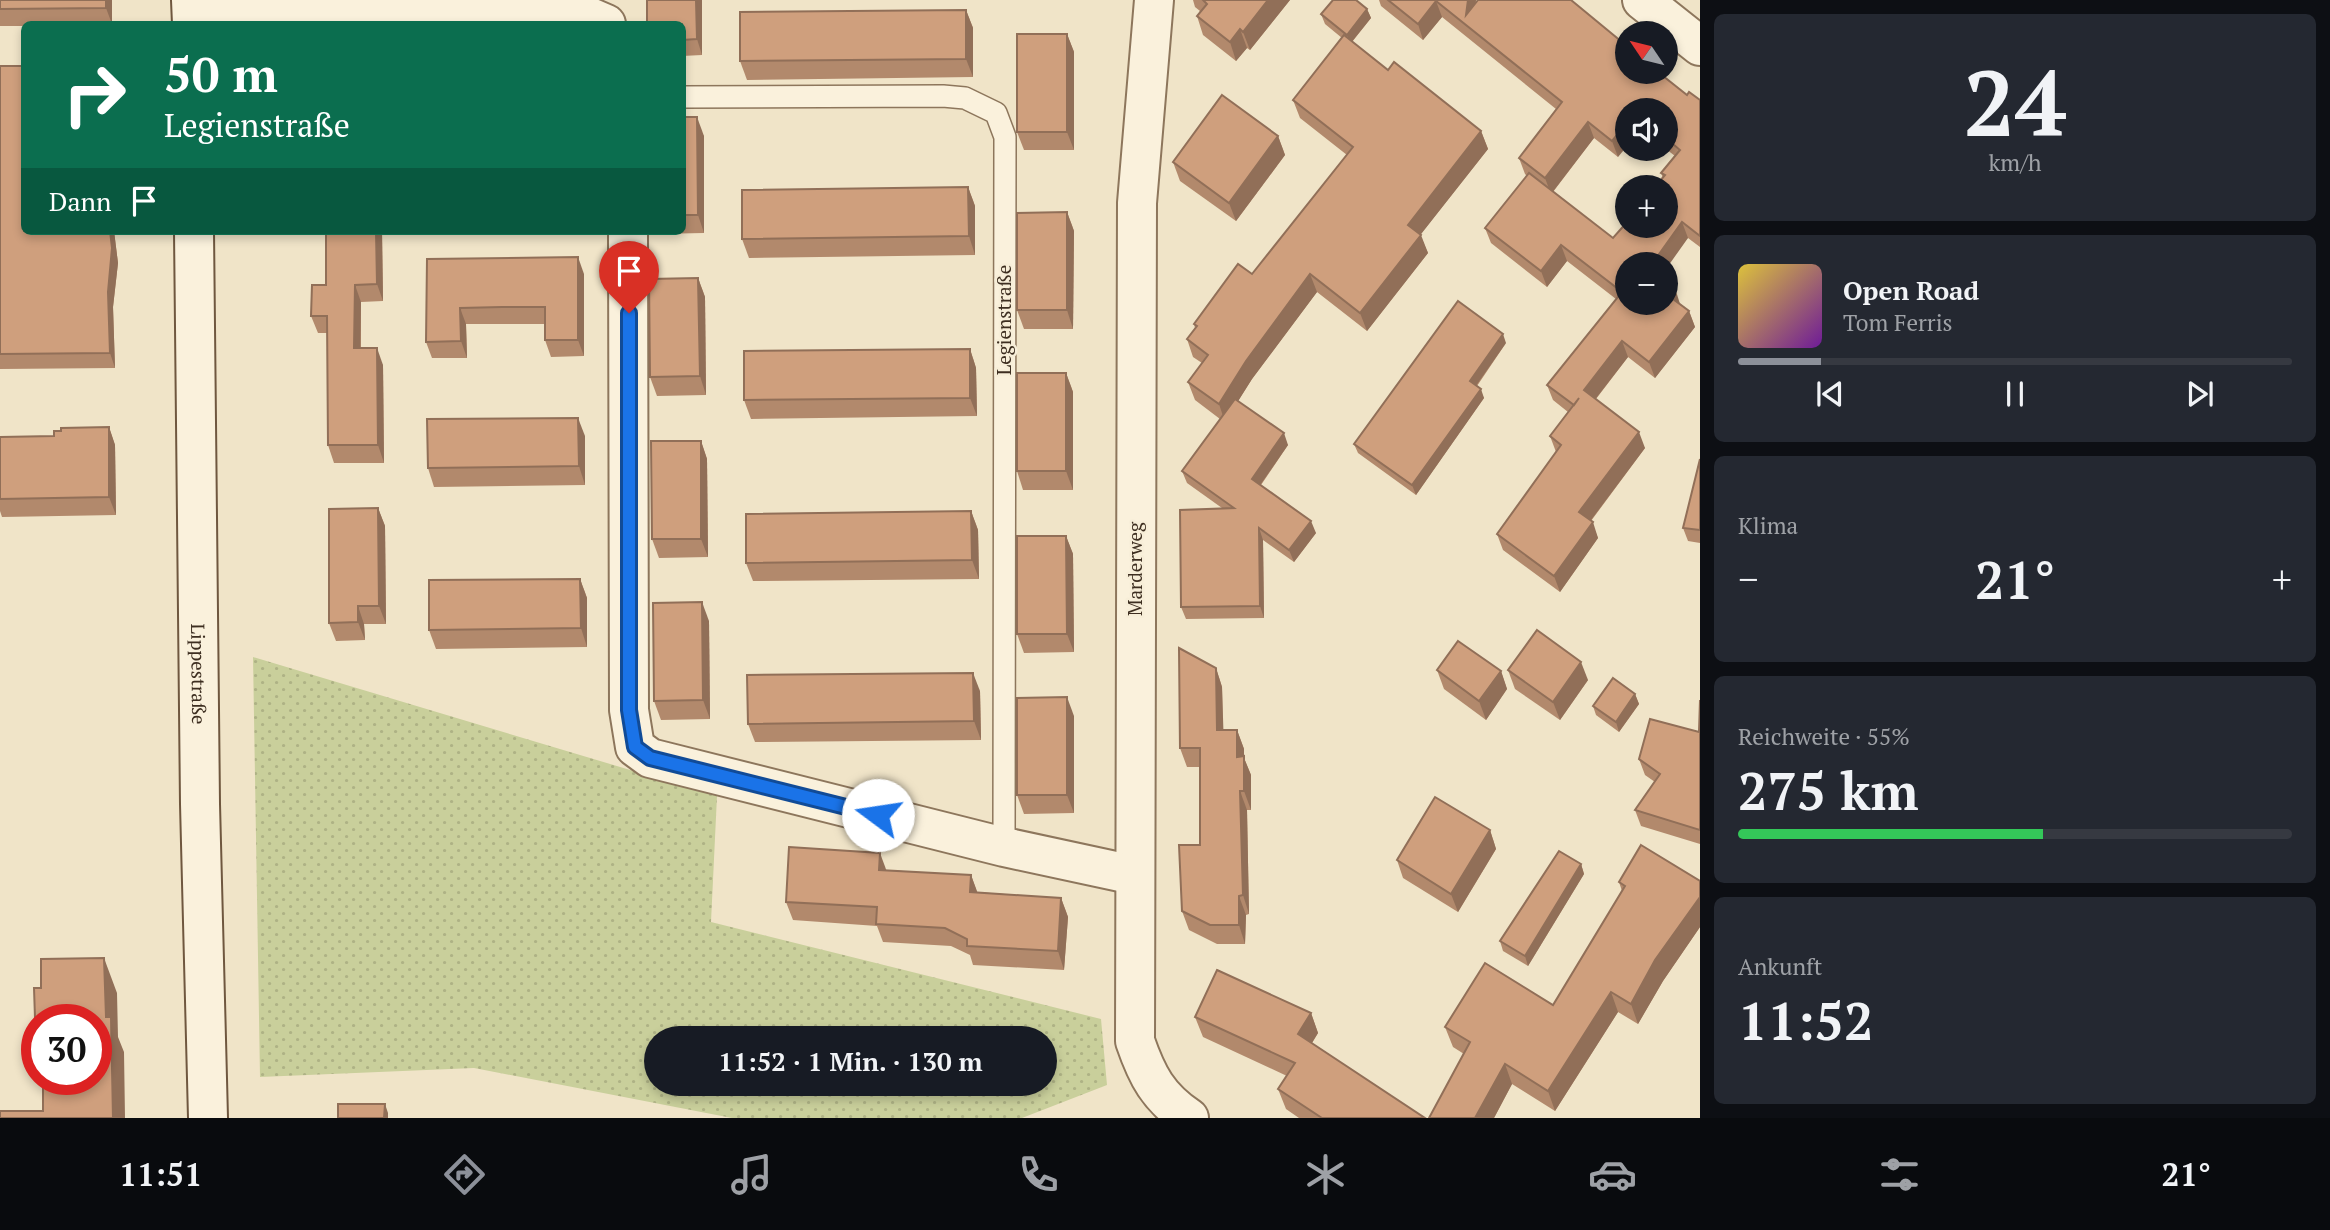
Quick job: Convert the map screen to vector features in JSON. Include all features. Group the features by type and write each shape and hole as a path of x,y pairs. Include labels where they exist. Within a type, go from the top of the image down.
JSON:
{"street":[{"name":"Marderweg","path":"1154,0 1136,204 1135,1041 1147,1077 1174,1108 1189,1118"},
{"path":"1642,0 1700,46"},
{"path":"192,13 590,17 599,21"},
{"name":"Lippestraße","path":"194,235 200,804 208,1118"},
{"path":"628,235 629,710 635,747 650,758 1004,847 1134,876"}],"lane":[{"name":"Legienstraße","path":"686,97 943,96 965,99 996,113 1005,137 1004,847"}],"green space":[{"path":"253,657 717,796 711,922 1101,1019 1107,1085 1022,1118 732,1118 474,1068 260,1077"}],"building":[{"path":"0,0 106,0 106,8 0,9"},
{"path":"647,0 696,0 697,39 686,40 686,21 647,21"},
{"path":"1203,0 1268,0 1243,32 1240,29 1230,42 1197,16 1207,4"},
{"path":"1333,0 1356,0 1367,9 1347,35 1321,14"},
{"path":"1388,0 1468,0 1466,15 1478,0 1571,0 1615,36 1615,84 1673,84 1687,95 1689,92 1700,100 1700,236 1682,222 1678,228 1678,175 1661,173 1671,161 1678,161 1678,98 1615,98 1615,137 1612,141 1588,122 1545,178 1519,158 1562,102 1436,1 1418,24"},
{"path":"966,10 966,59 740,61 740,12"},
{"path":"1017,34 1067,34 1067,132 1017,132"},
{"path":"1344,35 1388,70 1394,62 1481,131 1408,225 1421,235 1360,313 1310,274 1246,361 1219,404 1188,382 1208,355 1187,339 1197,326 1194,324 1238,264 1252,274 1353,147 1293,100"},
{"path":"0,66 21,66 21,235 110,235 108,292 110,353 0,354"},
{"path":"1222,95 1278,136 1229,203 1173,162"},
{"path":"686,117 697,117 698,215 686,215"},
{"path":"1529,173 1613,238 1615,236 1615,238 1671,238 1661,252 1615,252 1615,287 1561,245 1541,271 1485,228"},
{"path":"968,187 969,236 742,239 742,190"},
{"path":"1067,212 1067,310 1017,310 1017,213"},
{"path":"326,235 376,235 377,284 355,285 354,348 377,348 378,445 328,445 327,316 311,316 312,285 326,285"},
{"path":"578,257 578,340 545,340 545,307 502,307 460,308 461,341 426,342 427,259"},
{"path":"698,278 700,376 650,377 649,279"},
{"path":"1458,301 1503,334 1470,381 1481,389 1412,485 1354,444"},
{"path":"1615,301 1615,315 1678,315 1678,303 1689,311 1649,362 1622,341 1584,390 1639,432 1579,512 1593,522 1554,576 1497,534 1561,445 1550,436 1574,405 1547,385"},
{"path":"970,349 970,398 744,400 744,351"},
{"path":"1017,373 1066,373 1066,471 1017,471"},
{"path":"1235,399 1284,433 1252,479 1311,521 1289,550 1259,528 1260,606 1181,607 1180,510 1234,508 1182,471"},
{"path":"578,418 579,466 428,468 427,419"},
{"path":"109,427 109,497 0,499 0,437 54,436 54,431 61,431 61,428"},
{"path":"651,441 701,441 701,539 652,539"},
{"path":"1700,459 1700,530 1683,528"},
{"path":"378,508 379,606 358,606 358,622 329,623 329,509"},
{"path":"971,511 972,560 746,563 746,514"},
{"path":"1017,536 1066,536 1067,634 1017,634"},
{"path":"580,579 581,628 429,630 429,580"},
{"path":"702,602 703,700 654,701 653,603"},
{"path":"1537,630 1581,662 1553,702 1508,670"},
{"path":"1458,641 1501,671 1479,701 1437,670"},
{"path":"1179,648 1216,668 1217,730 1237,730 1237,757 1244,756 1244,791 1240,791 1243,895 1239,896 1239,925 1210,925 1182,911 1179,845 1200,845 1200,748 1180,748"},
{"path":"973,673 974,721 748,724 747,675"},
{"path":"1613,678 1635,694 1616,722 1593,706"},
{"path":"1067,697 1067,795 1017,795 1017,698"},
{"path":"1700,700 1700,830 1635,810 1660,774 1639,759 1650,719 1699,732"},
{"path":"1435,797 1490,830 1451,894 1397,860"},
{"path":"1641,845 1700,881 1700,897 1655,960 1631,1004 1611,992 1548,1091 1505,1064 1475,1118 1429,1118 1470,1042 1445,1027 1485,963 1553,1005 1625,886 1619,882"},
{"path":"789,847 880,853 879,870 971,875 970,892 1061,898 1058,951 967,946 967,939 945,928 876,924 877,907 786,902"},
{"path":"1559,851 1581,864 1525,956 1500,941"},
{"path":"104,958 106,1004 35,1004 34,988 41,988 41,959"},
{"path":"1217,970 1311,1013 1298,1034 1425,1118 1322,1118 1278,1089 1295,1063 1195,1017"},
{"path":"112,1068 113,1118 0,1118 0,1111 43,1111 43,1095 112,1095"},
{"path":"338,1104 385,1104 384,1118 338,1118"}],"route":[{"path":"629,313 629,710 635,747 650,758 878,815"}]}
